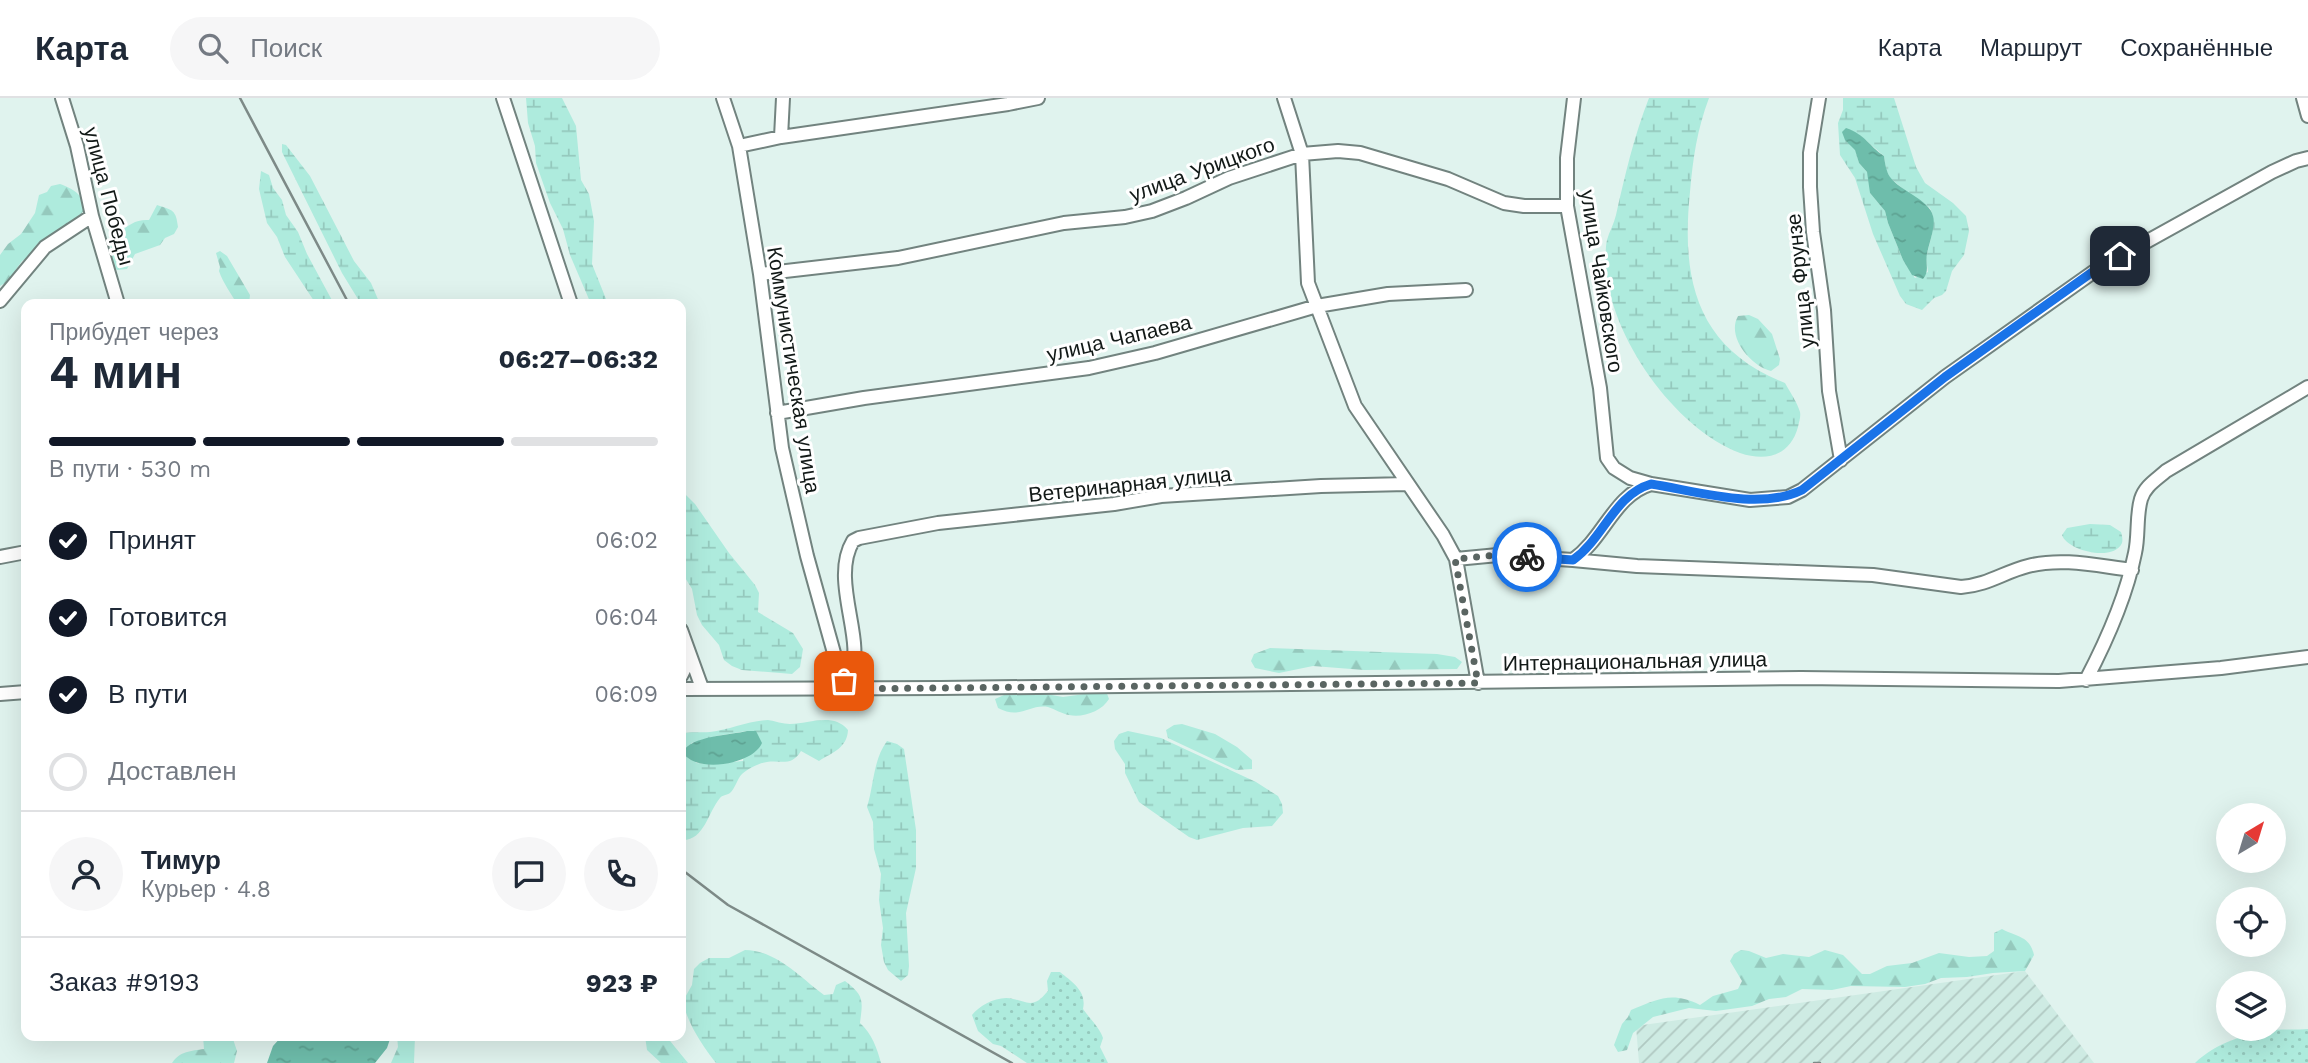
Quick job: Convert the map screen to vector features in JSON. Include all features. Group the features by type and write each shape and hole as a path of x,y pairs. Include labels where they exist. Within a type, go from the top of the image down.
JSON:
{"street":[{"name":"улица Победы","path":"62,98 78,146 92,216 117,299"},
{"path":"503,98 570,299"},
{"name":"Коммунистическая улица","path":"723,98 739,146 760,274 777,413 790,485 834,653 833,689"},
{"path":"781,137 783,98"},
{"path":"739,146 781,137 1038,98"},
{"path":"1284,98 1303,154 1308,283 1355,406 1443,535 1455,559 1478,683"},
{"name":"улица Чайковского","path":"1574,98 1567,158 1567,206 1600,388 1604,443 1607,458 1614,468 1630,478 1651,484"},
{"name":"улица Фрунзе","path":"1819,98 1810,153 1810,187 1813,232 1824,310 1829,391 1841,460"},
{"path":"2303,98 2308,116"},
{"name":"улица Урицкого","path":"760,274 898,258 1064,223 1143,213 1186,198 1229,178 1303,154 1338,151 1360,153 1448,179 1504,203 1567,206"},
{"path":"1573,560 1591,545 1615,511 1638,487 1651,484 1750,499 1788,497 1802,490 1945,377 2098,268 2272,172 2297,160 2308,158"},
{"path":"0,301 45,247 92,216"},
{"name":"улица Чапаева","path":"777,413 864,398 1089,368 1166,350 1317,306 1388,293 1466,290"},
{"path":"2086,680 2102,649 2132,570 2138,542 2141,501 2147,487 2166,471 2308,387"},
{"name":"Ветеринарная улица","path":"833,689 844,681 853,667 854,649 844,562 853,541 859,538 938,523 1114,504 1161,496 1321,486 1407,484"},
{"path":"0,557 21,553"},
{"path":"1455,559 1498,555 1637,566 1872,575 1961,587 1976,586 2015,570 2039,564 2069,562 2132,570"},
{"path":"686,646 702,688"},
{"path":"686,668 688,653"},
{"name":"Интернациональная улица","path":"686,689 1801,678 2086,680 2308,657"},
{"path":"0,694 21,692"}],"shaded area":[{"path":"2025,971 2094,1063 1639,1063 1636,1026"}],"green space":[{"path":"526,98 562,98 576,126 581,180 589,194 594,221 592,264 606,299 589,299 536,163 535,146 528,123"},
{"path":"1649,98 1709,98 1696,144 1690,192 1689,254 1693,281 1701,307 1713,330 1731,351 1755,368 1785,383 1797,405 1800,416 1794,437 1789,445 1776,454 1759,457 1740,453 1715,441 1692,423 1650,377 1619,322 1610,294 1606,243 1634,141"},
{"path":"1843,98 1894,98 1916,167 1925,183 1966,216 1969,231 1964,255 1952,271 1946,291 1922,310 1906,304 1900,296 1873,234 1855,178 1840,155 1838,123 1843,110","holes":["1850,130 1884,156 1890,178 1930,208 1933,216 1926,258 1928,272 1915,278 1903,260 1885,211 1870,193 1870,180 1859,163"]},
{"path":"282,144 286,145 310,176 354,261 371,283 378,299 358,299 342,273 282,152"},
{"path":"261,171 269,175 273,188 282,200 286,215 298,232 331,299 313,299 285,257 277,237 267,223 259,189"},
{"path":"60,184 78,194 83,202 83,212 37,252 22,261 7,282 0,286 0,255 8,244 21,234 35,213 39,195 47,192 51,186"},
{"path":"157,205 175,214 178,227 174,234 165,238 160,245 135,254 127,269 117,270 111,264 111,246 117,240 119,232 136,222 149,220"},
{"path":"220,251 227,256 250,295 250,299 234,299 219,271 216,253"},
{"path":"1749,315 1758,319 1772,334 1780,359 1779,365 1771,371 1749,357 1738,341 1735,324 1738,316"},
{"path":"686,495 755,585 759,593 758,612 793,633 803,649 800,667 792,674 742,670 732,666 724,660 719,645 702,625 697,615 692,589 686,579"},
{"path":"2090,524 2110,525 2121,532 2122,543 2110,552 2091,552 2072,546 2062,535 2067,528"},
{"path":"1270,648 1437,654 1455,657 1462,662 1457,669 1364,670 1313,666 1279,673 1255,668 1251,661 1254,654"},
{"path":"1029,691 1063,697 1106,691 1109,699 1092,713 1074,716 1048,707 1018,712 998,708 995,699 1011,692"},
{"path":"768,720 790,724 828,720 835,721 848,730 842,745 819,761 801,751 790,761 764,763 747,770 740,776 732,791 720,798 700,831 686,839 686,733 717,731","holes":["747,731 743,761 696,763 691,743"]},
{"path":"1182,724 1215,734 1237,747 1252,760 1252,769 1236,770 1168,738 1166,730"},
{"path":"1128,731 1161,738 1256,782 1278,796 1283,813 1272,826 1243,828 1197,840 1189,837 1139,802 1125,773 1125,764 1115,749 1114,741 1119,734"},
{"path":"887,741 904,749 916,830 916,868 906,913 909,966 908,975 901,981 888,970 884,962 879,900 881,874 874,849 873,822 867,807 876,764"},
{"path":"2002,929 2022,938 2032,949 2034,955 2025,971 1941,978 1905,987 1802,989 1786,997 1769,999 1752,1006 1716,1011 1689,1008 1653,1017 1633,1033 1627,1050 1618,1052 1614,1045 1631,1010 1665,998 1681,998 1700,1005 1713,996 1738,989 1742,981 1730,961 1734,954 1741,950 1766,958 1783,954 1809,957 1825,950 1843,955 1862,974 1870,974 1887,966 1912,963 1939,953 1969,957 1987,956 1994,951 1994,933"},
{"path":"745,950 767,955 797,973 824,995 833,994 836,985 845,981 861,999 860,1023 874,1042 881,1063 716,1063 692,1026 686,1011 686,996 692,985 694,969 700,963 709,958 729,958"},
{"path":"1051,972 1060,972 1081,992 1083,1009 1103,1038 1100,1047 1108,1063 1027,1063 1001,1046 993,1044 978,1031 972,1015 980,1008 1002,998 1030,1003 1041,999 1048,991 1047,981"},
{"path":"2308,1029 2308,1063 2195,1063 2212,1050 2231,1041 2286,1041 2286,1030"},
{"path":"203,1041 234,1041 237,1051 234,1063 172,1063 182,1054 204,1049"},
{"path":"397,1041 415,1041 414,1063 391,1063 398,1047"},
{"path":"646,1041 670,1041 688,1063 661,1063 647,1050"}],"water":[{"path":"1846,128 1863,137 1884,156 1890,177 1931,210 1934,225 1923,279 1912,275 1903,260 1885,211 1870,193 1867,172 1859,163 1855,150 1845,140 1842,132"},
{"path":"756,731 762,743 747,757 723,764 699,763 686,756 687,747 712,737"},
{"path":"278,1041 389,1041 375,1063 267,1063"}],"railway":[{"path":"240,98 346,299"},
{"path":"686,873 728,905 1012,1063"},
{"path":"1814,1063 1820,1063"}],"way so far":[{"path":"844,681 833,689 1478,683 1455,559 1498,555 1527,557"}],"route":[{"path":"1527,557 1573,560 1591,545 1623,500 1638,487 1651,484 1750,499 1788,497 1802,490 1945,377 2098,268 2120,256"}]}
